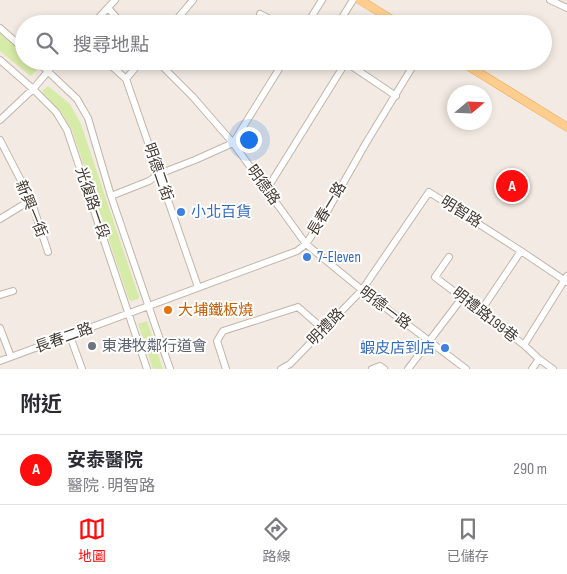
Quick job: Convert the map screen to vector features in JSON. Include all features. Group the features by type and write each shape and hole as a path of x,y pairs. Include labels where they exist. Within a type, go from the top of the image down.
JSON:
{"main road":[{"path":"360,0 384,15"},
{"path":"475,70 567,127"}],"street":[{"path":"101,15 115,0"},
{"path":"180,15 193,0"},
{"path":"313,15 322,0"},
{"path":"344,15 353,0"},
{"path":"550,0 567,8"},
{"path":"108,8 114,15"},
{"path":"0,28 15,41"},
{"name":"光復路一段","path":"0,60 56,112 67,130 148,369"},
{"path":"0,120 32,89 48,70"},
{"name":"光復路一段","path":"48,70 77,99 88,118 111,196 170,369"},
{"path":"116,70 126,79 134,70"},
{"name":"明德路","path":"166,70 193,97 233,143 306,244"},
{"path":"111,196 233,143 278,70"},
{"path":"267,189 340,70"},
{"path":"357,70 396,96"},
{"name":"長春一路","path":"129,314 296,251 306,244 411,70"},
{"name":"明德二街","path":"126,79 198,287"},
{"name":"新興一街","path":"0,140 30,200 48,252"},
{"name":"明智路","path":"362,290 429,192 566,280"},
{"path":"0,219 30,200"},
{"name":"明德一路","path":"306,244 362,290 466,369"},
{"path":"480,312 521,250"},
{"name":"明禮路199巷","path":"449,257 435,277 553,369"},
{"path":"524,346 566,280"},
{"name":"明禮路","path":"281,369 292,367 323,329 362,290"},
{"path":"0,295 13,291"},
{"path":"408,369 462,298"},
{"path":"226,369 217,341 223,331 298,306 323,329"},
{"name":"長春二路","path":"0,361 129,314"},
{"path":"0,328 11,357"},
{"path":"70,336 82,369"},
{"path":"532,369 539,359"},
{"path":"372,369 380,366 384,369"}],"green space":[{"path":"0,31 15,44 15,63 0,51"},
{"path":"23,70 37,70 31,76"},
{"path":"48,86 70,104 81,124 139,297 138,299 129,300 72,130 61,112 43,93 43,90"},
{"path":"147,321 163,369 153,369 138,324"}],"place":[{"name":"安泰醫院","path":"512,186"},
{"name":"小北百貨","path":"181,212"},
{"name":"7-Eleven","path":"307,257"},
{"name":"大埔鐵板燒","path":"168,310"},
{"name":"東港牧鄰行道會","path":"92,346"},
{"name":"蝦皮店到店","path":"445,348"}]}
